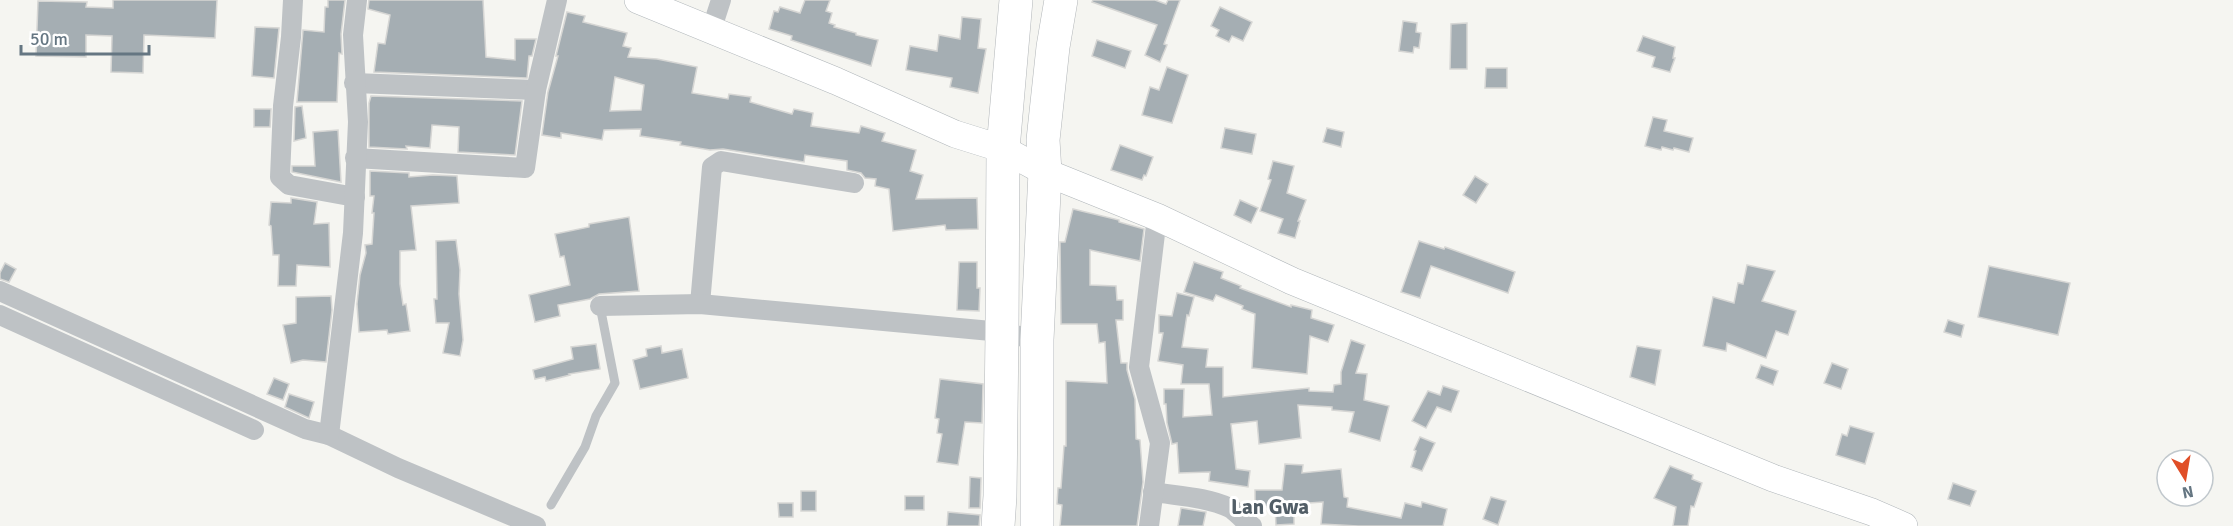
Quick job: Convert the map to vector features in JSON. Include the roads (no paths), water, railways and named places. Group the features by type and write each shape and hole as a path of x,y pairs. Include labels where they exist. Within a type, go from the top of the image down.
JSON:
{"highway":[{"path":"998,526 1002,332 1002,148 1016,0"},
{"path":"1037,526 1037,340 1045,172 1042,140 1061,0"}],"street":[{"path":"293,0 283,106 280,177 289,184 355,197"},
{"path":"328,435 353,233 358,122 353,35 357,0"},
{"path":"355,158 525,168 536,90 557,0"},
{"path":"638,0 836,81 955,134 1002,148 1045,172 1157,217 1292,281 1773,478 1872,512 1904,526"},
{"path":"711,31 721,0"},
{"path":"354,83 536,90"},
{"path":"700,304 712,167 722,161 854,183"},
{"path":"1149,526 1160,442 1139,367 1157,217"},
{"path":"0,291 305,429 328,435 398,468 536,526"},
{"path":"600,306 700,304 1002,332 1037,340"},
{"path":"0,315 254,430"},
{"path":"1153,492 1213,501 1232,509 1241,520 1252,526"}],"lane":[{"path":"551,505 585,447 596,416 615,383 600,306"}],"district":[{"name":"Lan Gwa","path":"1270,507"}]}
